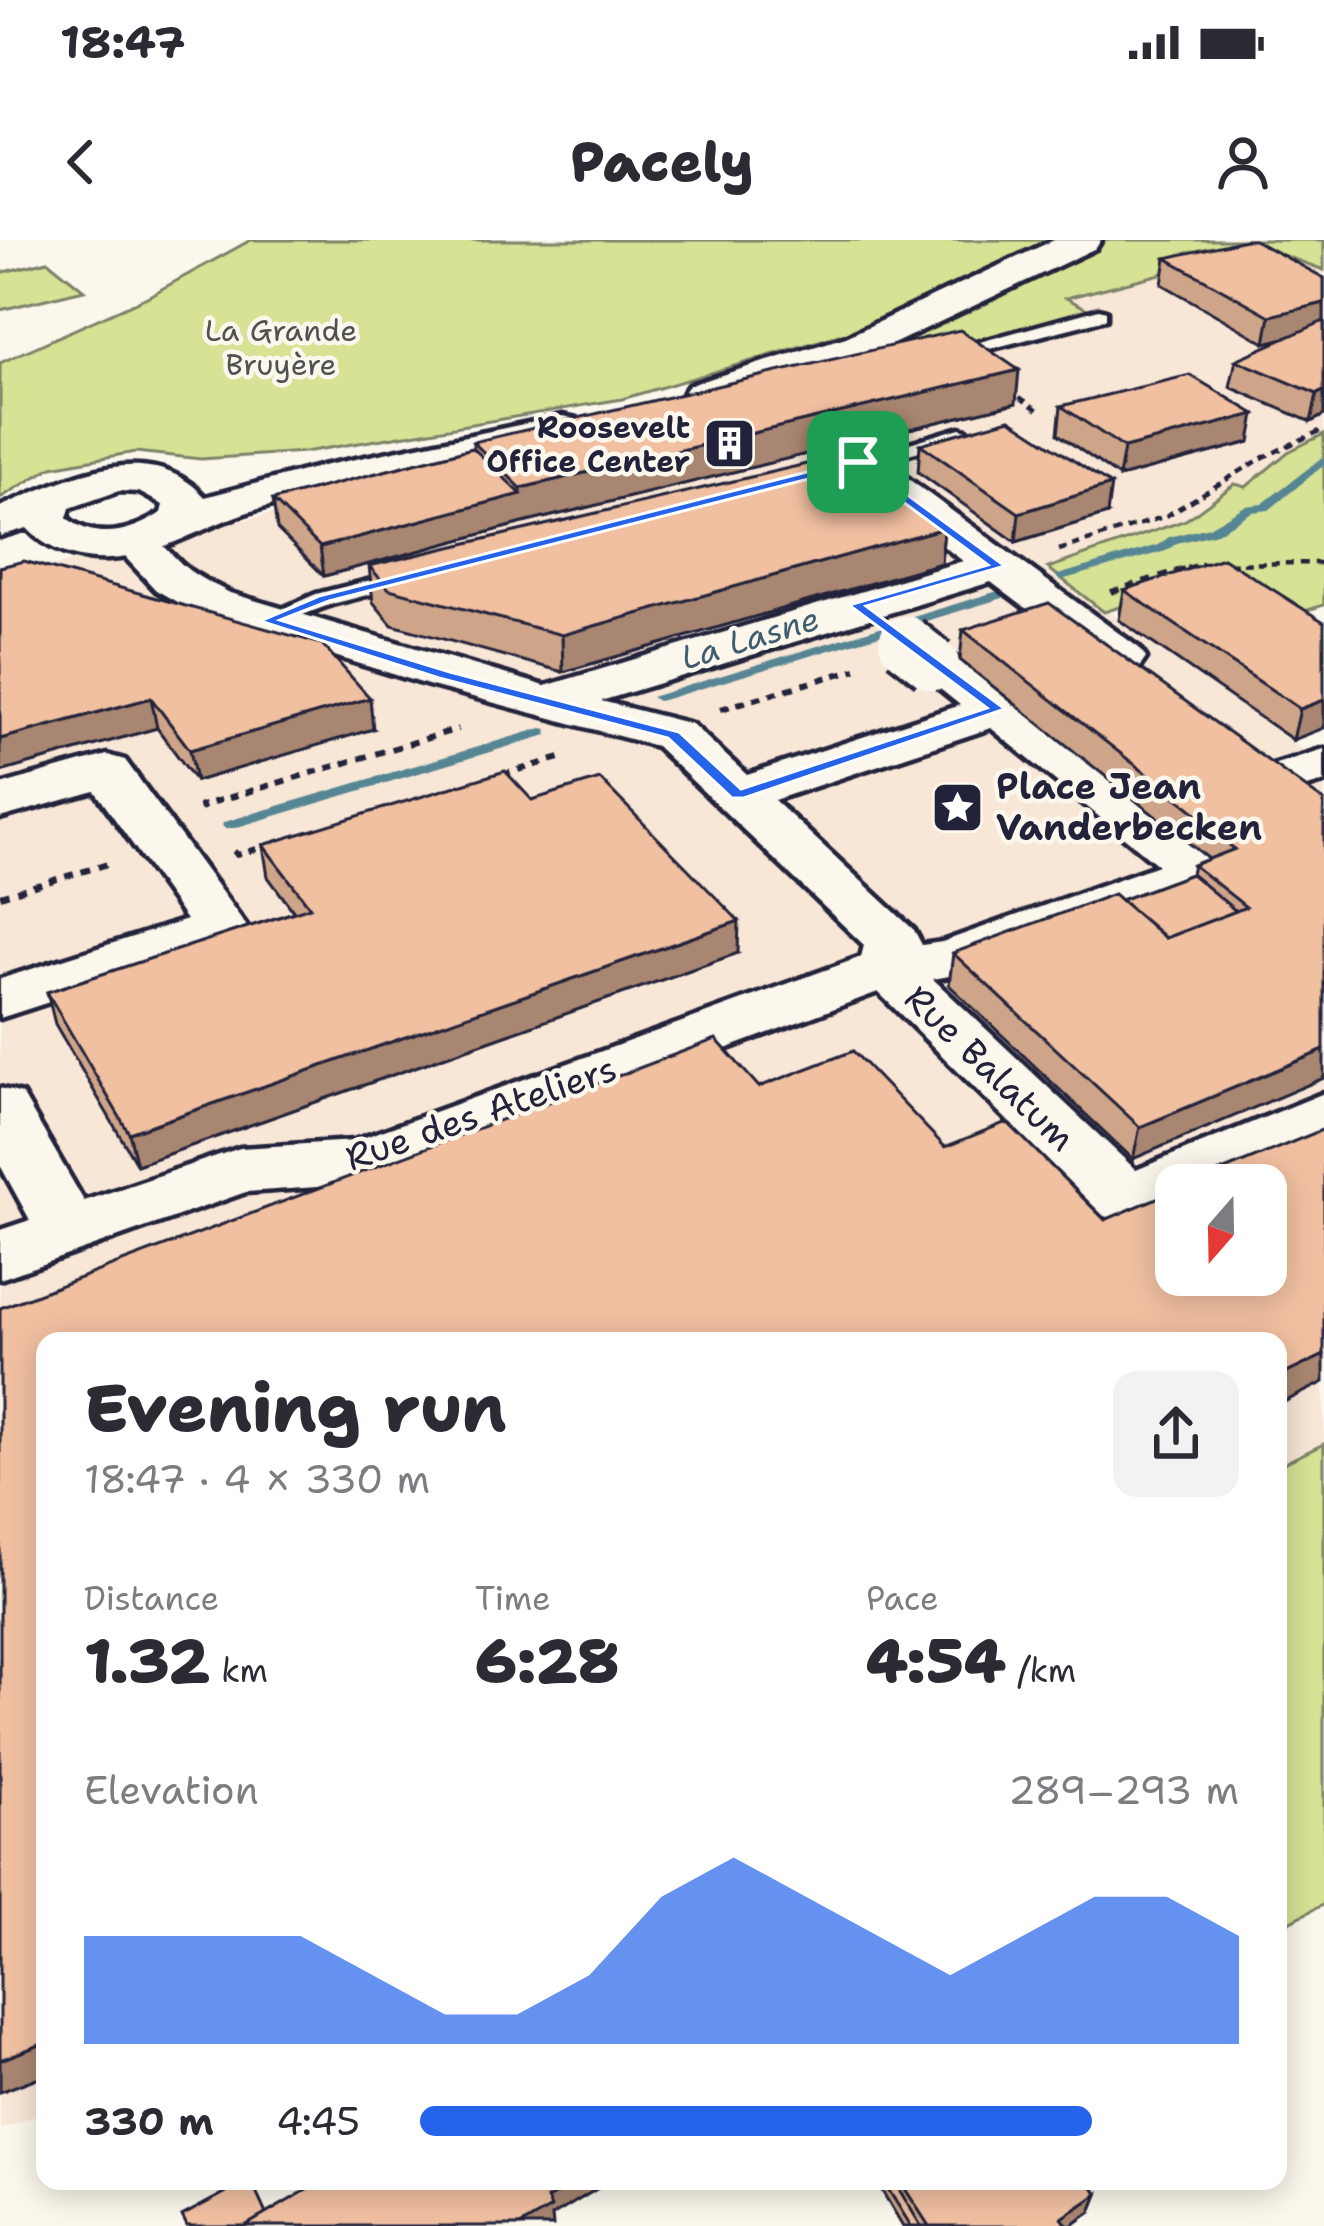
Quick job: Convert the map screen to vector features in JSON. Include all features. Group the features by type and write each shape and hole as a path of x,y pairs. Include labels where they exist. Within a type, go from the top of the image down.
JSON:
{"street":[{"path":"655,407 794,368 910,323 1083,240"},
{"path":"0,555 134,542 237,500 594,421"},
{"path":"0,523 89,484 396,462"},
{"path":"836,468 998,566 1165,690"},
{"path":"145,480 173,488 186,502 181,520"},
{"path":"49,505 44,521 55,535 80,544"},
{"name":"Rue Balatum","path":"134,542 172,580 213,603 674,735 894,942 887,968 1127,1200 1324,1114"},
{"path":"546,702 998,566"},
{"path":"856,605 998,709 1197,869 951,959 887,968"},
{"path":"738,795 998,709"},
{"path":"0,802 106,771 220,928 0,999"},
{"name":"Rue des Ateliers","path":"0,1255 240,1170 360,1162 887,968"},
{"path":"0,1109 68,1229"}],"lane":[{"path":"910,362 1099,315"},
{"path":"794,368 849,374"},
{"path":"836,468 974,430"},
{"path":"267,621 324,598 445,568"}],"path":[{"path":"1000,383 1041,412"},
{"path":"1049,553 1166,516 1264,457 1324,429"},
{"path":"1056,609 1201,564 1324,563"}],"shaded area":[{"path":"1263,248 1324,270 1324,434 1288,452 1246,487 1235,484 1186,520 1049,568 1324,765 1324,1444 1287,1462 1287,1332 36,1332 36,2115 0,2129 0,579 1096,315 1064,298"}],"green space":[{"name":"La Grande Bruyère","path":"251,240 1324,240 1324,270 1263,248 1066,298 1099,315 914,356 842,334 622,399 305,452 201,459 135,452 52,467 0,498 0,363 147,297"},
{"path":"48,261 84,290 0,310 0,273"},
{"path":"1324,434 1324,605 1283,618 1214,577 1104,612 1048,568 1186,520 1235,484 1246,487 1288,452"},
{"path":"1324,1444 1324,1904 1287,1923 1287,1462"}],"building":[{"path":"1254,240 1324,278 1324,303 1270,316 1166,258"},
{"path":"1324,321 1324,391 1317,394 1236,360"},
{"path":"960,330 1019,370 521,488 473,442"},
{"path":"1190,375 1255,414 1124,448 1061,406"},
{"path":"1010,419 1111,485 1019,513 920,444"},
{"path":"473,448 521,494 320,547 273,500"},
{"path":"845,455 944,528 562,635 389,589 369,566"},
{"path":"1223,558 1324,622 1324,700 1300,709 1124,590"},
{"path":"24,561 322,644 370,698 190,750 151,698 0,739 0,567"},
{"path":"1049,603 1324,801 1324,1050 1140,1127 953,953 1114,894 1165,938 1246,907 1193,865 1235,849 1228,844 1248,836 1231,840 963,630"},
{"path":"505,771 532,800 600,779 739,921 129,1133 47,992 310,907 263,845"},
{"path":"1191,874 1236,911 1165,938 1121,900"},
{"path":"716,1039 759,1087 853,1051 945,1147 1009,1124 1105,1220 1155,1199 1155,1296 1287,1296 1287,1164 1239,1164 1324,1129 1324,1355 1287,1373 1287,1332 36,1332 36,2046 0,2060 0,1308"},
{"path":"230,2190 255,2190 266,2214 245,2226 187,2226 182,2216"},
{"path":"307,2190 562,2190 547,2199 551,2208 520,2226 245,2226"},
{"path":"889,2190 899,2190 921,2226 911,2226"},
{"path":"906,2190 1095,2190 1098,2194 1062,2218 1068,2226 929,2226"}],"waterway":[{"name":"La Lasne","path":"1061,576 1162,548 1173,540 1213,530 1249,509 1265,507 1324,459"},
{"name":"La Lasne","path":"658,697 998,595"},
{"name":"La Lasne","path":"229,825 542,732"}],"place":[{"name":"Roosevelt Office Center","path":"729,444"},
{"name":"Place Jean Vanderbecken","path":"957,807"}],"route":[{"path":"858,462 998,566 856,605 998,709 738,795 674,735 445,675 267,621 324,598 858,462"}]}
